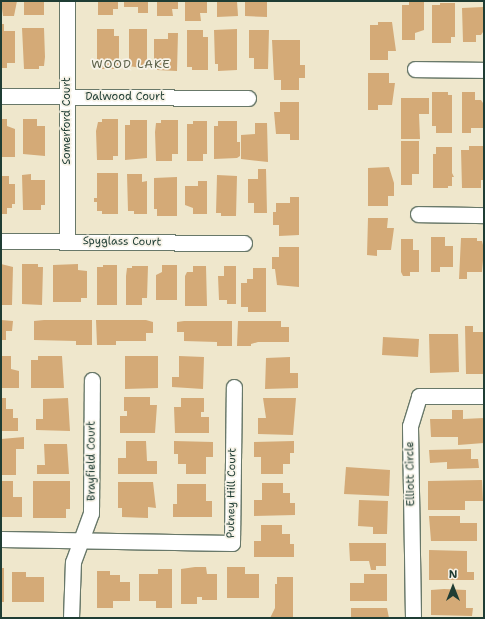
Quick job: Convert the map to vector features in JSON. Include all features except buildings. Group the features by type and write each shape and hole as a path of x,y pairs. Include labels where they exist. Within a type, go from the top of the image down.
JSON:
{"street":[{"name":"Somerford Court","path":"67,1 67,241"},
{"path":"416,69 484,70"},
{"name":"Dalwood Court","path":"1,96 248,98"},
{"path":"418,214 484,215"},
{"name":"Spyglass Court","path":"1,241 244,243"},
{"name":"Brayfield Court","path":"72,618 73,562 91,513 92,380"},
{"name":"Putney Hill Court","path":"80,540 232,544 234,386"},
{"name":"Elliott Circle","path":"413,618 410,426 419,396 484,396"},
{"path":"1,539 80,540"}],"district":[{"name":"WOOD LAKE","path":"131,65"}]}
